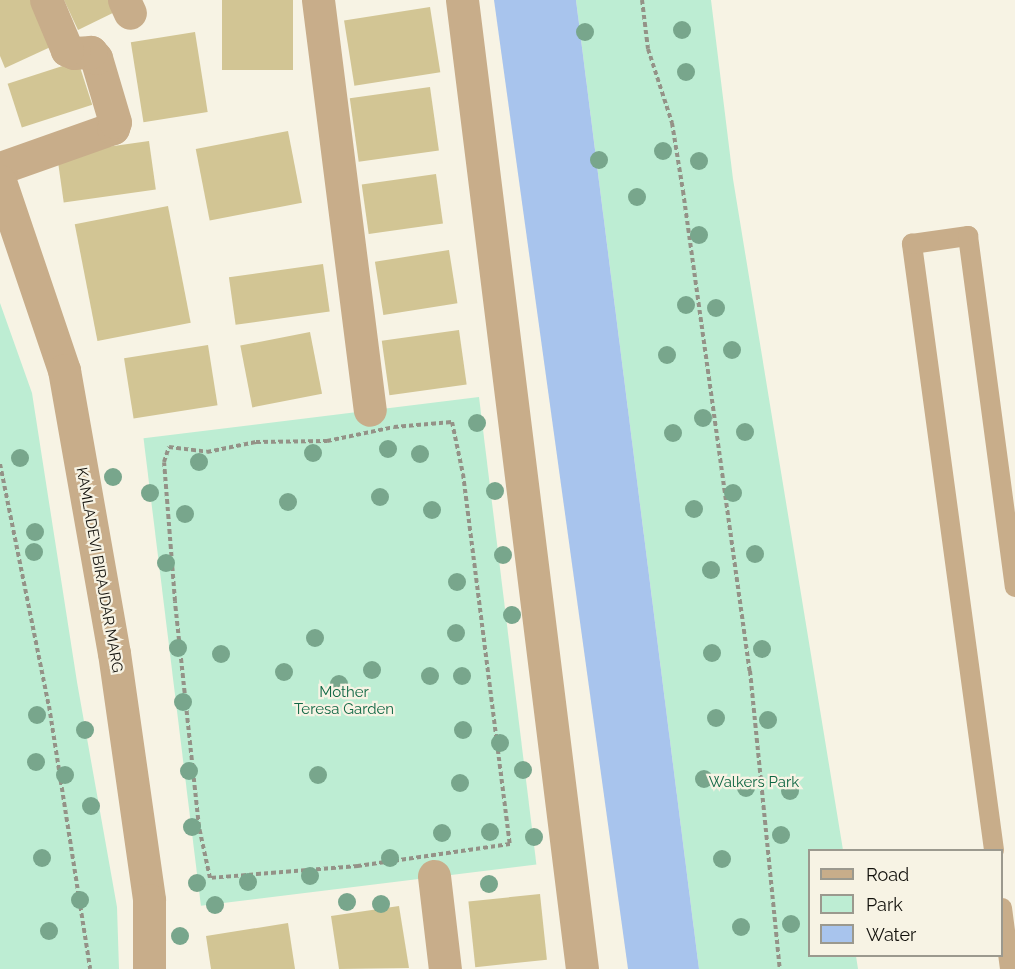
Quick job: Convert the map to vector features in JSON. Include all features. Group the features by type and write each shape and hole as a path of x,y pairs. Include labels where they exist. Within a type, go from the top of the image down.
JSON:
{"street":[{"path":"0,168 113,129 115,122 96,58 91,52 74,54 67,50 46,0"},
{"path":"56,0 73,39"},
{"path":"318,0 370,410"},
{"path":"462,0 582,969"},
{"name":"KAMLADEVI BIRAJDAR MARG","path":"0,181 64,370 114,653 136,806 149,900 149,969"},
{"path":"434,876 446,969"}],"lane":[{"path":"994,849 912,244 968,236 1015,587"},
{"path":"1003,916 1010,969"}],"path":[{"path":"642,0 648,49 672,123 683,191 750,671 780,969"},
{"path":"452,422 463,474 510,844 346,867 210,878 199,827 187,727 164,462 169,447 207,452 256,442 327,441 394,427 452,422"},
{"path":"0,464 50,706 90,969"}],"green space":[{"name":"Walkers Park","path":"576,0 711,0 733,179 843,849 808,849 808,957 856,957 858,969 699,969"},
{"path":"0,303 32,393 77,682 117,907 119,969 0,969"},
{"name":"Mother Teresa Garden","path":"479,397 536,864 201,906 144,438"}],"water":[{"path":"494,0 576,0 699,969 628,969"}],"building":[{"path":"0,0 36,0 57,44 5,68 0,56"},
{"path":"64,0 117,0 121,9 78,30"},
{"path":"222,0 293,0 293,70 222,70"},
{"path":"430,7 440,72 354,86 344,21"},
{"path":"195,32 208,112 143,122 131,42"},
{"path":"78,61 92,105 22,128 8,84"},
{"path":"430,87 439,150 359,162 350,98"},
{"path":"288,131 302,203 210,221 196,149"},
{"path":"149,141 156,190 64,202 57,154"},
{"path":"436,174 443,224 369,234 362,184"},
{"path":"168,206 191,323 97,341 75,224"},
{"path":"449,250 457,303 383,315 375,262"},
{"path":"323,264 330,312 236,325 229,277"},
{"path":"459,330 467,384 389,395 382,341"},
{"path":"310,332 322,394 252,407 240,346"},
{"path":"208,345 218,405 134,419 124,358"},
{"path":"540,894 547,960 475,967 468,902"},
{"path":"399,906 409,968 339,969 331,916"},
{"path":"288,923 295,969 211,969 206,936"}]}
